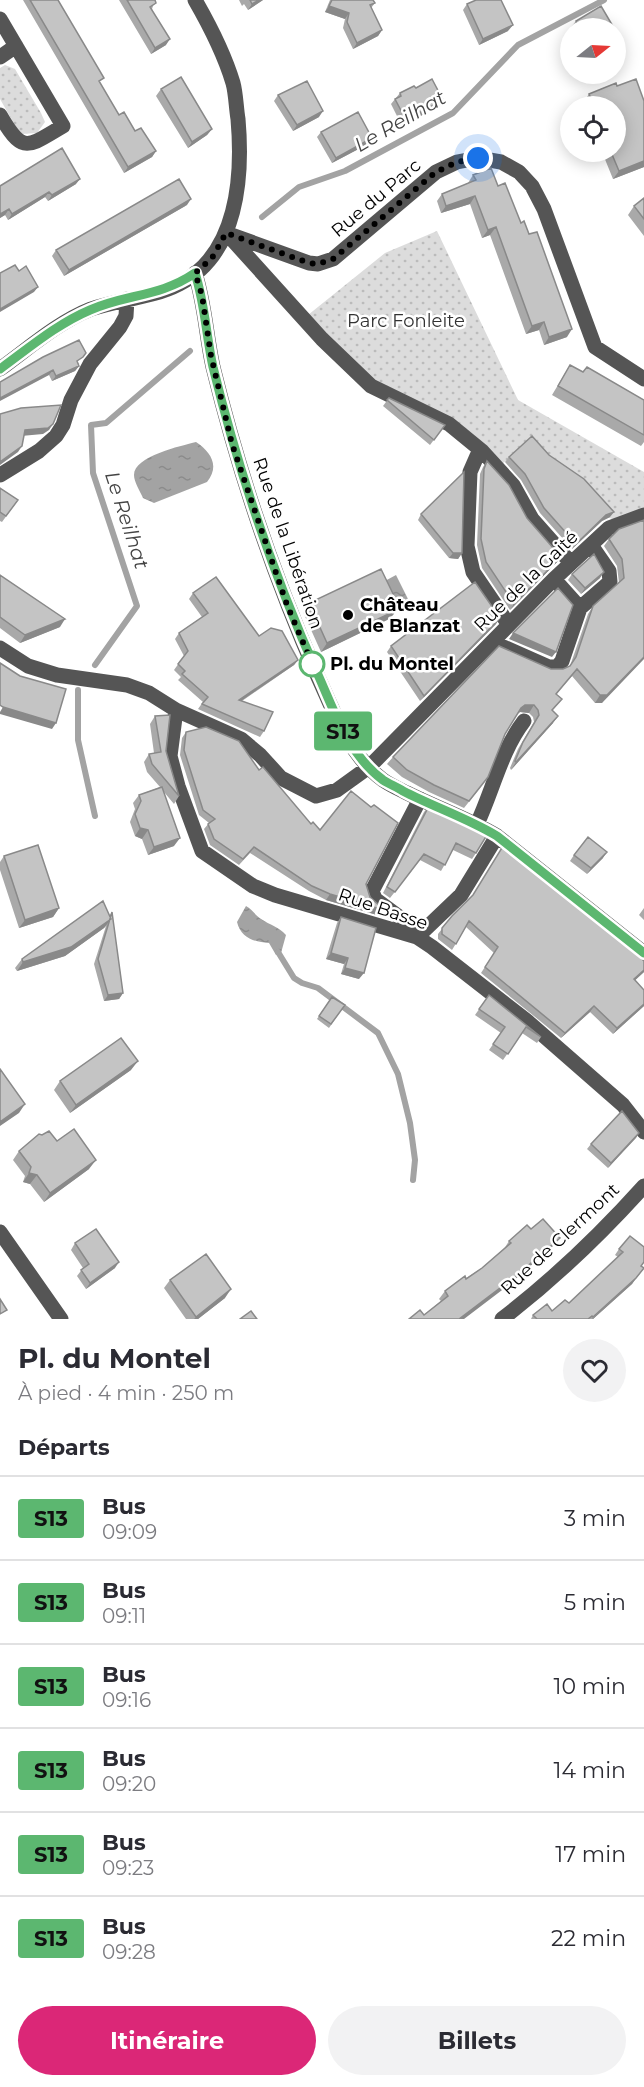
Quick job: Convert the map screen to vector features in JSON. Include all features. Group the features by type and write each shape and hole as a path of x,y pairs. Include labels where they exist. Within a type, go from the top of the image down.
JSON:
{"street":[{"path":"0,369 50,332 90,310 179,284 212,258 226,233 236,202 240,145 237,111 233,85 222,51 195,0"},
{"path":"0,19 63,126 33,144 22,143 13,137 0,115"},
{"path":"0,57 16,46"},
{"name":"Rue du Parc","path":"226,233 292,258 318,264 333,259 436,172 457,162 478,158 501,162 519,172 532,186 544,210 595,347 644,379"},
{"path":"226,233 322,339 371,386 449,424 483,451 513,485 532,519 571,563"},
{"name":"Rue de la Libération","path":"195,273 202,295 211,356 232,444 287,605 351,746 383,780 420,800 477,824 497,836 644,953"},
{"path":"0,475 39,451 56,436 63,425 71,400 90,364 126,316 127,299"},
{"path":"483,451 477,456 470,472 467,546 473,572 509,625"},
{"name":"Rue de la Gaité","path":"0,648 28,666 57,675 127,685 149,693 176,710 241,739 260,755 281,778 316,796 337,790 369,767 554,579 609,528 644,515"},
{"path":"492,642 549,667 557,667 562,662 580,608 610,582 609,571 591,546"},
{"path":"554,579 580,608"},
{"name":"Rue Basse","path":"176,710 170,756 178,786 202,851 254,886 275,895 417,937 432,946 527,1021 623,1105 644,1132"},
{"path":"477,824 497,772 517,730 524,721"},
{"path":"420,800 372,891 375,899 410,926 417,937 461,896 497,836"},
{"name":"Rue de Clermont","path":"503,1318 546,1284 609,1225 644,1186"},
{"path":"0,1232 61,1319"}],"green space":[{"path":"5,65 15,69 41,113 45,122 37,133 22,134 0,99 0,68"},
{"name":"Parc Fonleite","path":"437,231 518,400 644,472 644,511 615,521 510,458 503,463 374,382 308,315 385,253"}],"water":[{"path":"196,442 206,450 212,460 213,470 207,482 154,503 143,498 136,484 134,475 136,468 159,453"},
{"path":"396,575 409,601 395,608 383,582"},
{"path":"246,906 286,935 281,953 276,955 269,943 253,940 242,932 237,922"}],"building":[{"path":"30,0 58,0 104,78 99,81 119,115 124,112 135,131 141,128 156,151 128,167"},
{"path":"127,0 155,0 156,3 150,7 170,39 155,48"},
{"path":"332,0 373,0 375,3 370,5 382,30 357,43 347,22 349,13 329,6"},
{"path":"476,0 501,0 513,25 483,39 467,4"},
{"path":"601,6 608,18 581,18"},
{"path":"181,77 212,129 192,142 161,89"},
{"path":"432,79 443,100 406,120 395,99 401,96 400,93 414,86 416,88"},
{"path":"636,79 644,101 644,161 619,171 615,162 626,162 626,96 590,96 589,94 614,84 617,86"},
{"path":"307,81 323,111 297,125 278,95"},
{"path":"358,112 372,138 336,158 321,132"},
{"path":"62,148 80,179 52,195 49,192 12,214 9,209 0,214 0,186"},
{"path":"491,168 498,186 505,183 521,223 524,221 529,234 537,232 572,329 549,337 544,322 532,326 496,227 488,230 475,196 446,206 442,194 476,180 473,175"},
{"path":"179,179 191,199 69,270 56,250"},
{"path":"644,198 644,219 634,206"},
{"path":"15,265 19,271 26,266 38,287 0,309 0,273"},
{"path":"79,340 86,353 77,361 79,366 56,376 53,370 0,398 0,382 43,357"},
{"path":"570,365 583,372 587,367 644,400 644,435 558,386"},
{"path":"389,398 445,425 434,440 387,400"},
{"path":"61,405 53,424 48,428 25,430 22,446 0,462 0,414 21,408"},
{"path":"532,436 549,455 584,479 614,512 606,515 576,544 544,508 525,474 509,457"},
{"path":"487,461 509,485 527,518 561,557 514,604 486,562 481,539 484,469"},
{"path":"464,472 462,553 453,553 421,514"},
{"path":"0,488 18,500 6,516 0,512"},
{"path":"644,520 644,657 607,695 600,695 577,669 556,694 562,699 552,710 558,716 516,762 523,742 539,715 534,705 525,705 521,708 505,734 488,777 469,801 407,770 393,757 499,646 551,669 563,669 570,666 576,657 593,606 624,578 622,559 609,539 619,529"},
{"path":"594,554 604,572 585,588 572,574"},
{"name":"Château de Blanzat","path":"381,569 399,606 393,612 327,643 309,603"},
{"path":"0,575 65,619 25,635 0,617"},
{"path":"216,577 259,636 271,628 282,631 298,660 239,700 273,712 264,731 202,704 208,697 182,674 185,671 178,664 188,651 179,633 208,613 193,593"},
{"path":"475,582 500,618 424,696 391,646"},
{"path":"558,588 573,605 556,652 513,633"},
{"path":"0,663 20,676 66,689 56,723 0,705"},
{"path":"170,715 166,751 179,796 152,764 149,754 161,752 155,716"},
{"path":"206,727 239,741 259,770 263,767 311,824 313,822 320,830 351,791 371,807 374,805 398,823 366,884 370,897 381,907 380,909 330,894 312,886 254,847 243,859 214,839 208,824 215,819 203,810 184,750 186,732"},
{"path":"162,787 180,838 154,847 148,830 140,828 135,814 141,801 139,795"},
{"path":"429,806 487,835 476,853 456,843 445,865 424,854 395,892 387,887"},
{"path":"588,837 607,852 591,868 574,855"},
{"path":"38,845 59,908 25,920 4,856"},
{"path":"503,846 602,924 644,961 644,970 634,979 644,990 644,1004 617,1028 594,1006 565,1033 485,967 498,947 469,921 456,944 442,934 442,928 473,895"},
{"path":"103,901 111,919 71,947 23,962 22,959"},
{"path":"112,912 123,993 108,995 98,959"},
{"path":"341,917 376,928 364,973 345,968 348,958 331,953"},
{"path":"489,995 541,1037 526,1027 508,1054 493,1044 505,1027 479,1009"},
{"path":"332,997 345,1005 331,1024 319,1016"},
{"path":"121,1038 138,1061 76,1105 60,1081"},
{"path":"0,1069 25,1104 0,1122"},
{"path":"622,1111 639,1133 611,1163 591,1144"},
{"path":"74,1129 96,1160 50,1193 37,1175 29,1173 31,1167 19,1151 39,1134 42,1135 49,1131 57,1141"},
{"path":"543,1219 560,1238 516,1276 459,1319 409,1319 420,1310 424,1315 448,1296 445,1291 465,1276 466,1279 482,1268 511,1243 509,1241 527,1225 531,1229"},
{"path":"96,1229 119,1262 90,1283 81,1270 89,1264 75,1243"},
{"path":"630,1236 644,1247 644,1262 641,1266 644,1268 593,1317 588,1319 537,1319 533,1315 547,1304 552,1311 565,1300 569,1303 623,1252 619,1249"},
{"path":"206,1254 231,1289 196,1317 170,1280"},
{"path":"0,1299 7,1310 0,1314"},
{"path":"251,1311 257,1319 240,1319"}],"waterway":[{"name":"Le Reilhat","path":"262,217 299,187 345,171 453,113 518,45 604,0"},
{"name":"Le Reilhat","path":"95,665 137,606 93,473 91,425 106,423 190,351"},
{"name":"Le Reilhat","path":"78,690 78,740 95,816"},
{"path":"278,952 294,978 318,988 378,1033 398,1074 410,1123 415,1160 413,1180"}],"bus line":[{"name":"S13","path":"0,369 50,332 90,310 179,284 195,273 202,295 211,356 232,444 300,638 351,746 383,780 420,800 477,824 497,836 644,953"}],"place":[{"name":"Château de Blanzat","path":"348,615"},
{"name":"Pl. du Montel","path":"312,664"}],"route":[{"path":"312,664 314,668 287,605 232,444 211,356 202,295 195,273 212,258 226,233 309,263 318,264 333,259 436,172 457,162 478,158"}]}
